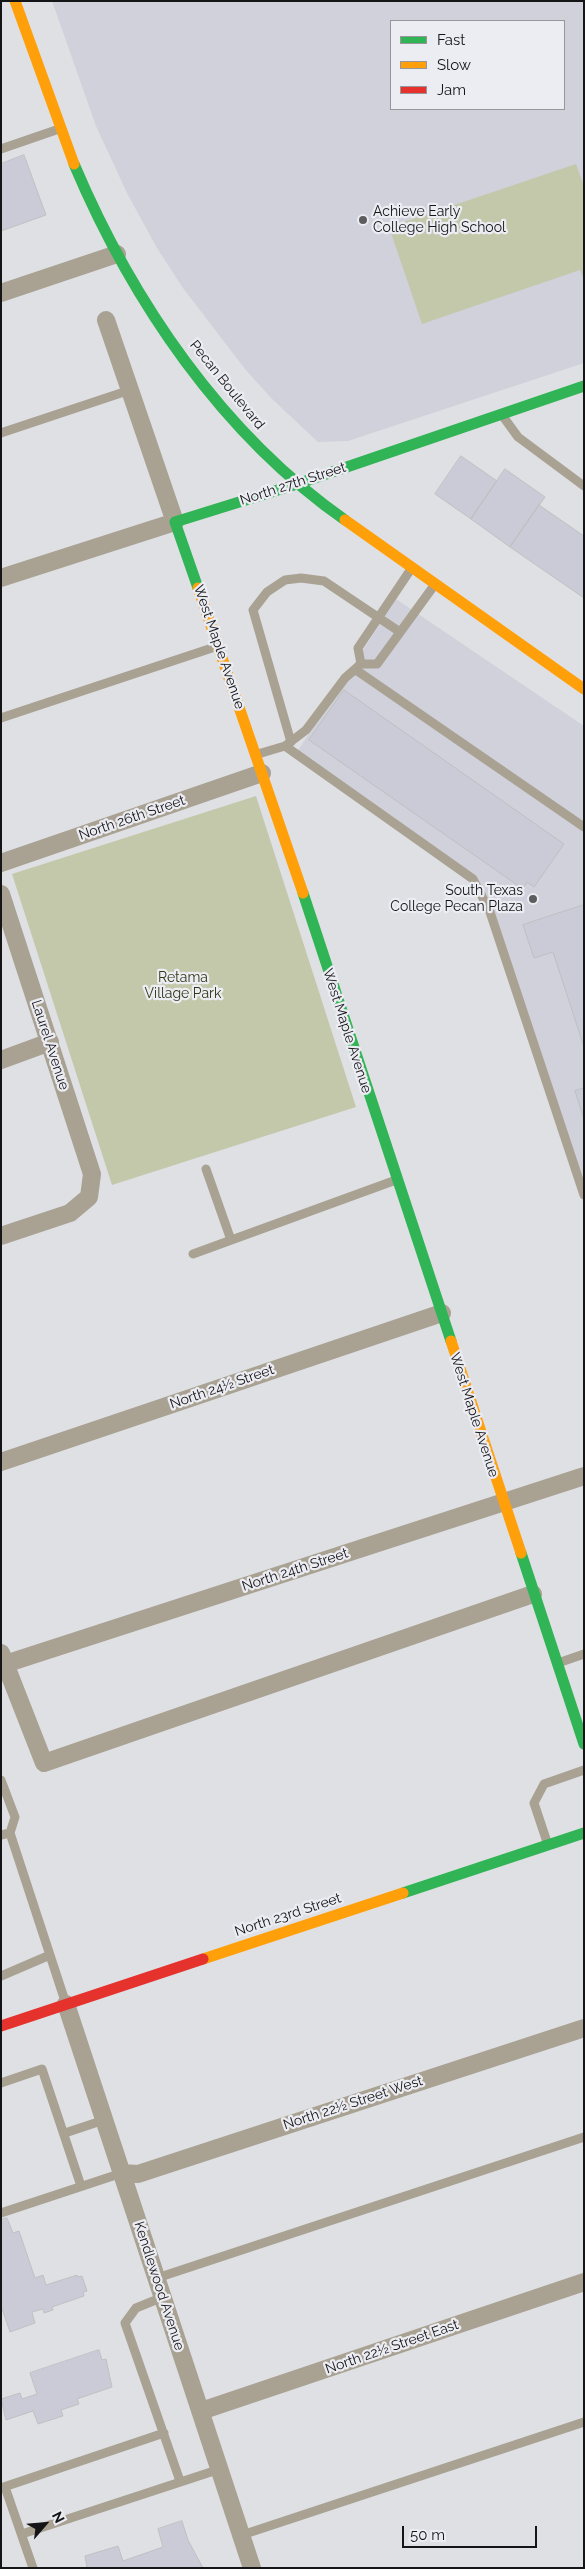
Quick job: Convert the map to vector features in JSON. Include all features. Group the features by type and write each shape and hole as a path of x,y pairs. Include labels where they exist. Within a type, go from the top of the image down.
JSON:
{"street":[{"name":"Pecan Boulevard","path":"11,4 59,129 97,216 117,254 164,329 236,424 297,484 434,586 584,689"},
{"path":"1,293 117,254"},
{"name":"West Maple Avenue","path":"106,320 257,754 442,1313 502,1502 556,1663 580,1722 584,1744"},
{"name":"North 27th Street","path":"1,578 297,484 584,386"},
{"name":"North 26th Street","path":"1,863 262,773"},
{"name":"Laurel Avenue","path":"1,894 92,1174 89,1197 70,1213 1,1236"},
{"path":"1,1060 50,1042"},
{"name":"North 24½ Street","path":"1,1462 442,1313"},
{"name":"North 24th Street","path":"3,1658 584,1476"},
{"path":"3,1658 44,1763 533,1594"},
{"name":"North 23rd Street","path":"1,2026 584,1833"},
{"name":"Kendlewood Avenue","path":"66,2004 252,2568"},
{"name":"North 22½ Street West","path":"122,2173 138,2174 584,2028"},
{"name":"North 22½ Street East","path":"201,2412 584,2282"}],"lane":[{"path":"1,149 59,129"},
{"path":"1,433 130,390"},
{"path":"502,415 518,437 584,486"},
{"path":"359,667 358,648 411,569"},
{"path":"400,632 324,581 300,578 285,580 267,592 253,610 288,744 473,879 490,912 584,1195"},
{"path":"257,754 288,744 306,730 345,678 359,667 377,664 434,586"},
{"path":"1,718 218,646"},
{"path":"359,667 584,827"},
{"path":"206,1169 231,1240"},
{"path":"194,1254 397,1180"},
{"path":"556,1663 584,1654"},
{"path":"548,1845 534,1803 544,1784 584,1770"},
{"path":"1,1780 15,1817 5,1834 66,2004"},
{"path":"1,1976 50,1955"},
{"path":"1,2083 42,2069 81,2186"},
{"path":"64,2133 104,2120"},
{"path":"157,2278 584,2137"},
{"path":"1,2212 122,2173"},
{"path":"163,2297 136,2308 125,2323 180,2481"},
{"path":"242,2535 584,2422"},
{"path":"33,2568 22,2534 3,2488 164,2433"},
{"path":"22,2534 220,2468"}],"shaded area":[{"name":"Achieve Early College High School","path":"52,1 584,1 584,363 348,441 318,442 271,398 245,369 183,288 157,248 127,193 96,126"},
{"name":"South Texas College Pecan Plaza","path":"396,599 584,726 584,1203 488,911 476,887 295,755"}],"green space":[{"path":"576,164 584,186 584,280 580,270 422,324 389,227"},
{"name":"Retama Village Park","path":"256,796 356,1107 112,1185 12,874"}],"building":[{"path":"24,155 46,215 1,231 1,164"},
{"path":"461,456 497,481 471,519 435,494"},
{"path":"505,469 545,497 510,547 471,519"},
{"path":"539,505 584,536 584,598 510,547"},
{"path":"344,690 564,844 534,887 527,882 523,889 309,740"},
{"path":"584,905 584,1047 553,952 534,958 523,925"},
{"path":"584,1088 584,1119 575,1091"},
{"path":"7,2218 13,2233 19,2231 35,2278 43,2275 46,2285 77,2275 77,2277 82,2276 87,2291 83,2292 84,2296 52,2307 53,2310 44,2313 43,2309 32,2312 35,2323 10,2332 1,2306 1,2220"},
{"path":"99,2350 102,2360 106,2359 112,2387 77,2399 79,2404 61,2410 63,2416 38,2424 33,2411 6,2420 1,2399 20,2393 22,2399 37,2394 30,2373"},
{"path":"182,2521 188,2540 203,2568 87,2568 85,2556 118,2546 123,2561 163,2547 158,2529"}],"traffic: fast":[{"path":"74,164 97,215 124,265 153,314 185,361 220,406 259,447 300,486 345,520"},
{"path":"198,588 175,522 297,484 584,386"},
{"path":"303,893 451,1341"},
{"path":"521,1553 584,1744"},
{"path":"403,1893 584,1833"}],"traffic: slow":[{"path":"15,1 74,164"},
{"path":"345,520 584,689"},
{"path":"198,588 303,893"},
{"path":"451,1341 521,1553"},
{"path":"203,1959 403,1893"}],"traffic: jam":[{"path":"1,2026 203,1959"}],"place":[{"name":"Achieve Early College High School","path":"363,220"},
{"name":"South Texas College Pecan Plaza","path":"533,899"}]}
